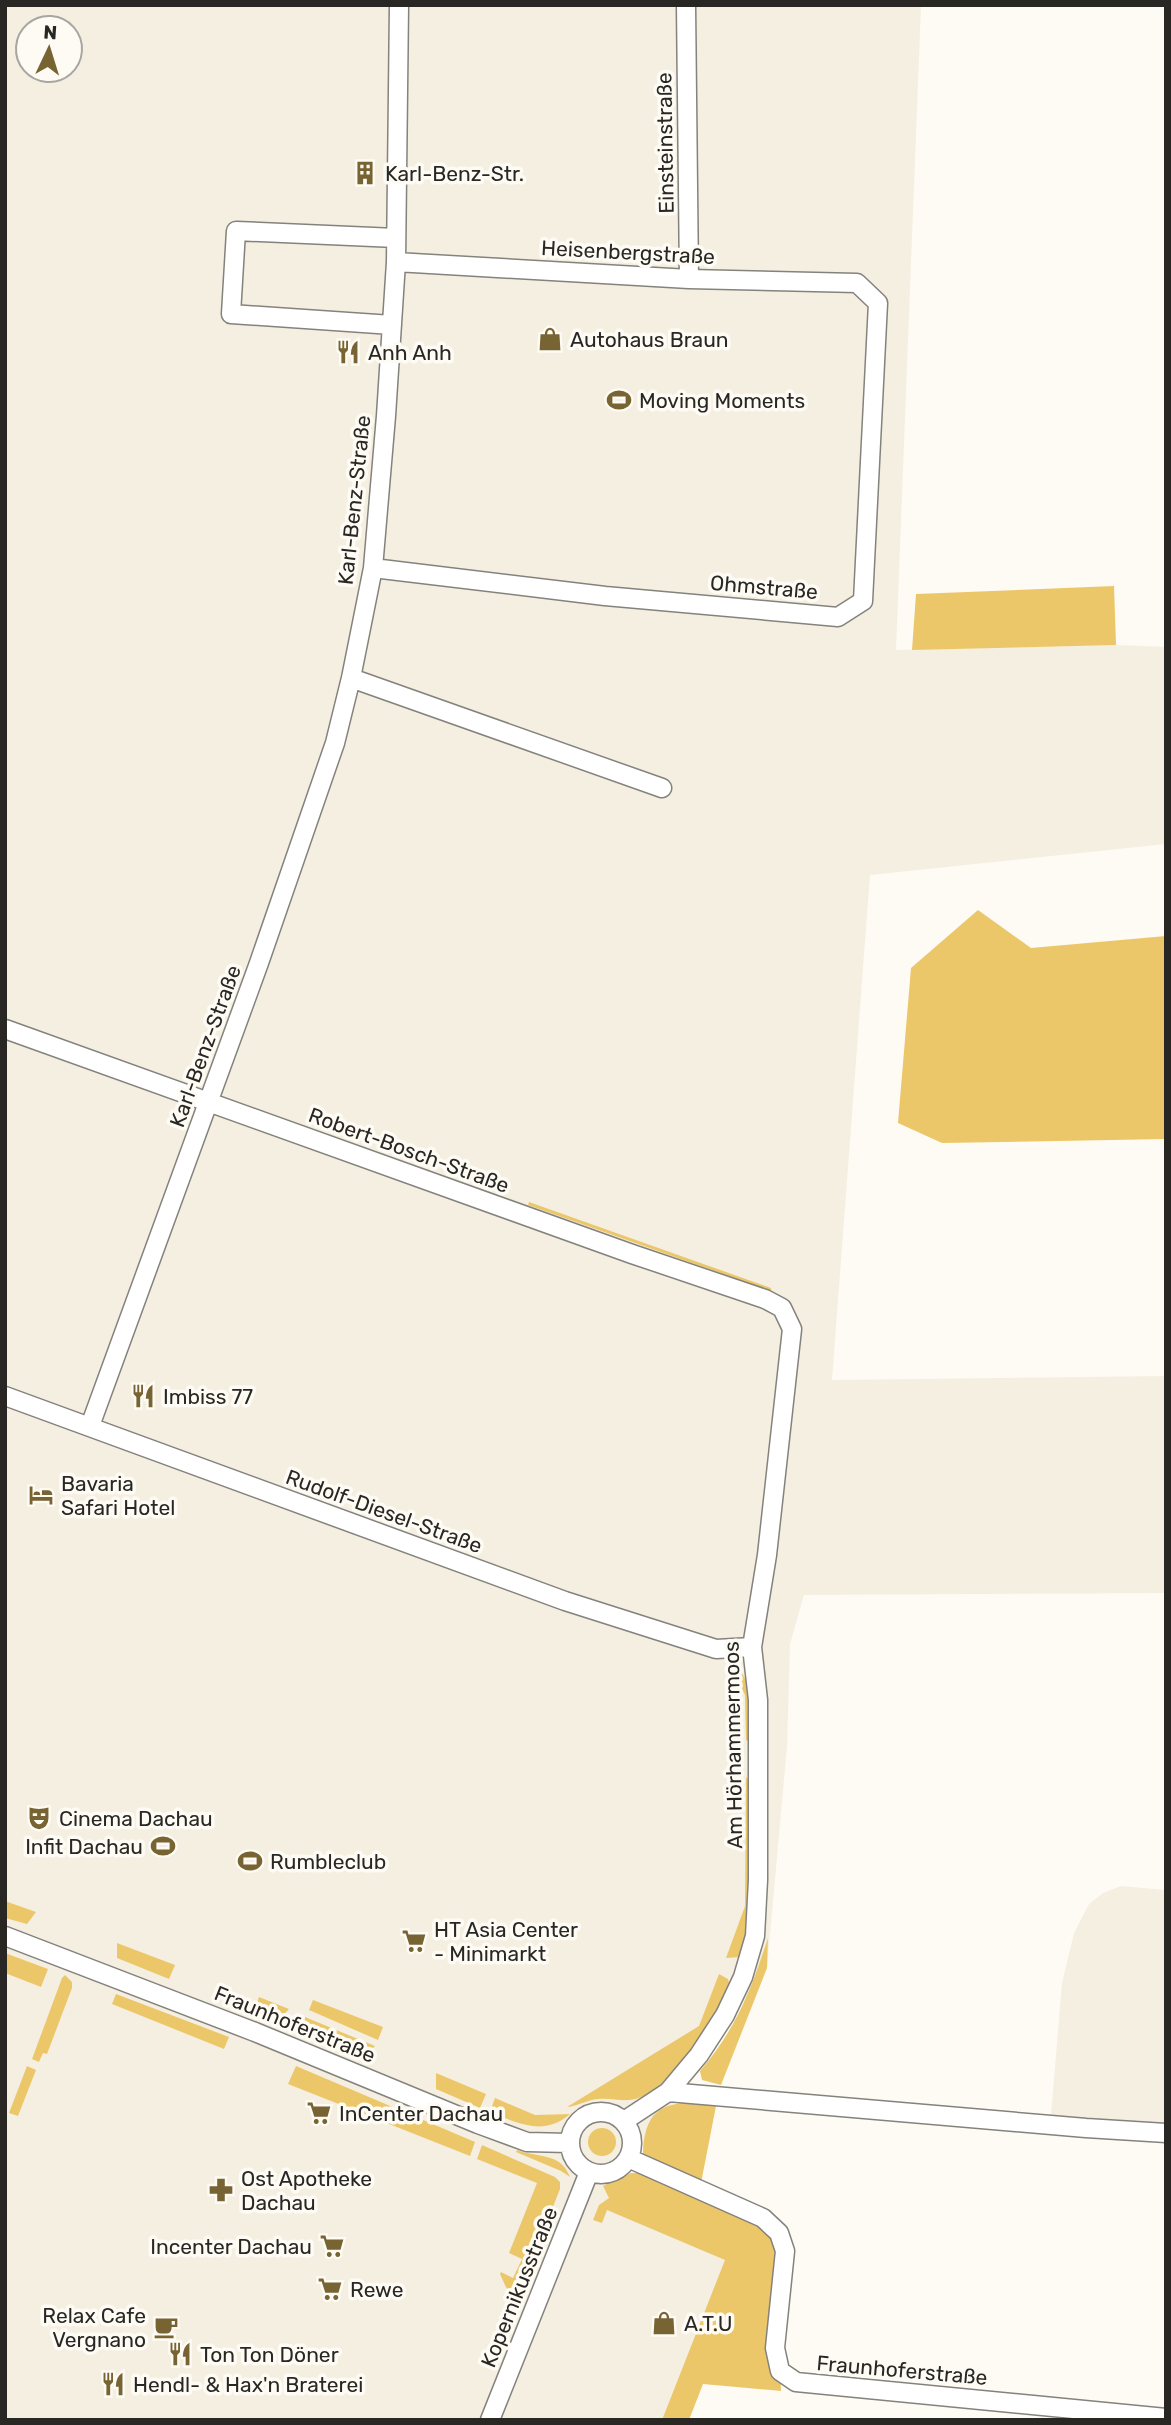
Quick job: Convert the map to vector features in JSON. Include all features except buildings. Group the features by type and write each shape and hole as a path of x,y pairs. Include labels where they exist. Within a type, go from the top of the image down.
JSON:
{"street":[{"name":"Karl-Benz-Straße","path":"90,1426 209,1102 335,743 351,678 373,568 392,325 396,261 399,5"},
{"name":"Einsteinstraße","path":"686,5 690,279"},
{"path":"392,325 231,314 236,231 396,238"},
{"name":"Heisenbergstraße","path":"396,261 690,279 857,283"},
{"name":"Ohmstraße","path":"373,568 605,596 838,617 863,601 878,303 857,283"},
{"path":"351,678 662,788"},
{"name":"Robert-Bosch-Straße","path":"5,1029 620,1250 765,1299 782,1308 790,1321"},
{"name":"Am Hörhammermoos","path":"624,2121 668,2092 699,2055 725,2015 743,1977 755,1936 759,1738 752,1647 767,1555 789,1363 792,1329 790,1321"},
{"name":"Rudolf-Diesel-Straße","path":"5,1396 565,1601 716,1648 752,1647"},
{"name":"Fraunhoferstraße","path":"5,1936 255,2032 490,2129 527,2142 569,2143"},
{"path":"668,2092 1166,2133"},
{"path":"593,2112 610,2113 624,2121 632,2139 628,2158 618,2169 604,2174 589,2172 575,2160 569,2143 573,2127 585,2115 593,2112"},
{"name":"Fraunhoferstraße","path":"628,2158 763,2218 779,2233 785,2251 775,2348 780,2371 796,2382 1166,2418"},
{"name":"Kopernikusstraße","path":"490,2420 589,2172"}],"shaded area":[{"path":"5,5 921,5 896,650 1116,645 1166,647 1166,844 870,875 832,1380 1166,1376 1166,1593 804,1595 790,1644 787,1746 767,1968 608,2198 749,2256 689,2420 5,2420"},
{"path":"1114,586 1116,645 912,650 916,594"},
{"path":"978,910 1031,948 1166,936 1166,1139 942,1143 898,1123 911,968"},
{"path":"529,1202 771,1288 771,1291 528,1205"},
{"path":"729,1663 738,1669 749,1687 752,1710 751,1743 746,1740 745,1695"},
{"path":"746,1777 751,1782 749,1925 741,1957 726,1958 745,1906"},
{"path":"1121,1886 1166,1890 1166,2137 1050,2128 1062,1983 1074,1933 1089,1904 1103,1893"},
{"path":"5,1901 36,1912 27,1924 5,1918"},
{"path":"768,1938 767,1968 721,2085 702,2080 700,2071 733,2024"},
{"path":"117,1943 175,1965 169,1979 117,1958"},
{"path":"5,1953 48,1969 41,1987 5,1973"},
{"path":"719,1974 728,1979 730,1986 693,2049 668,2078 655,2089 635,2099 598,2099 567,2107 699,2026"},
{"path":"65,1975 72,1982 72,1988 47,2054 43,2053 39,2062 32,2059"},
{"path":"116,1994 229,2037 224,2049 112,2004"},
{"path":"259,1997 289,2009 278,2021 263,2015 265,2009 256,2006"},
{"path":"313,2000 383,2027 378,2040 309,2010"},
{"path":"305,2017 375,2046 363,2058 306,2034 303,2029"},
{"path":"27,2066 36,2070 18,2116 9,2113"},
{"path":"296,2066 475,2142 470,2156 288,2084"},
{"path":"436,2073 486,2094 480,2108 436,2089"},
{"path":"495,2098 535,2115 570,2114 550,2125 520,2124 490,2112"},
{"path":"717,2101 701,2183 651,2162 643,2154 649,2123 656,2113 675,2104"},
{"path":"602,2128 612,2132 616,2142 612,2152 602,2156 592,2152 588,2142 592,2132"},
{"path":"482,2145 555,2177 560,2182 560,2189 517,2298 509,2291 500,2274 501,2272 513,2278 522,2259 509,2253 537,2183 477,2159"},
{"path":"517,2150 561,2163 570,2177 516,2152"},
{"path":"631,2173 644,2173 759,2223 772,2234 777,2251 781,2391 703,2384 689,2420 662,2420 725,2260 607,2210 602,2223 593,2220 599,2205 609,2198 603,2186"}],"place":[{"name":"Karl-Benz-Str.","path":"365,173"},
{"name":"Autohaus Braun","path":"550,339"},
{"name":"Anh Anh","path":"348,352"},
{"name":"Moving Moments","path":"619,400"},
{"name":"Imbiss 77","path":"143,1396"},
{"name":"Bavaria Safari Hotel","path":"41,1495"},
{"name":"Cinema Dachau","path":"39,1818"},
{"name":"Infit Dachau","path":"163,1846"},
{"name":"Rumbleclub","path":"250,1861"},
{"name":"HT Asia Center - Minimarkt","path":"414,1941"},
{"name":"InCenter Dachau","path":"319,2113"},
{"name":"Ost Apotheke Dachau","path":"221,2190"},
{"name":"Incenter Dachau","path":"332,2246"},
{"name":"Rewe","path":"330,2289"},
{"name":"A.T.U","path":"664,2323"},
{"name":"Relax Cafe Vergnano","path":"166,2327"},
{"name":"Ton Ton Döner","path":"180,2354"},
{"name":"Hendl- & Hax'n Braterei","path":"113,2384"}]}
